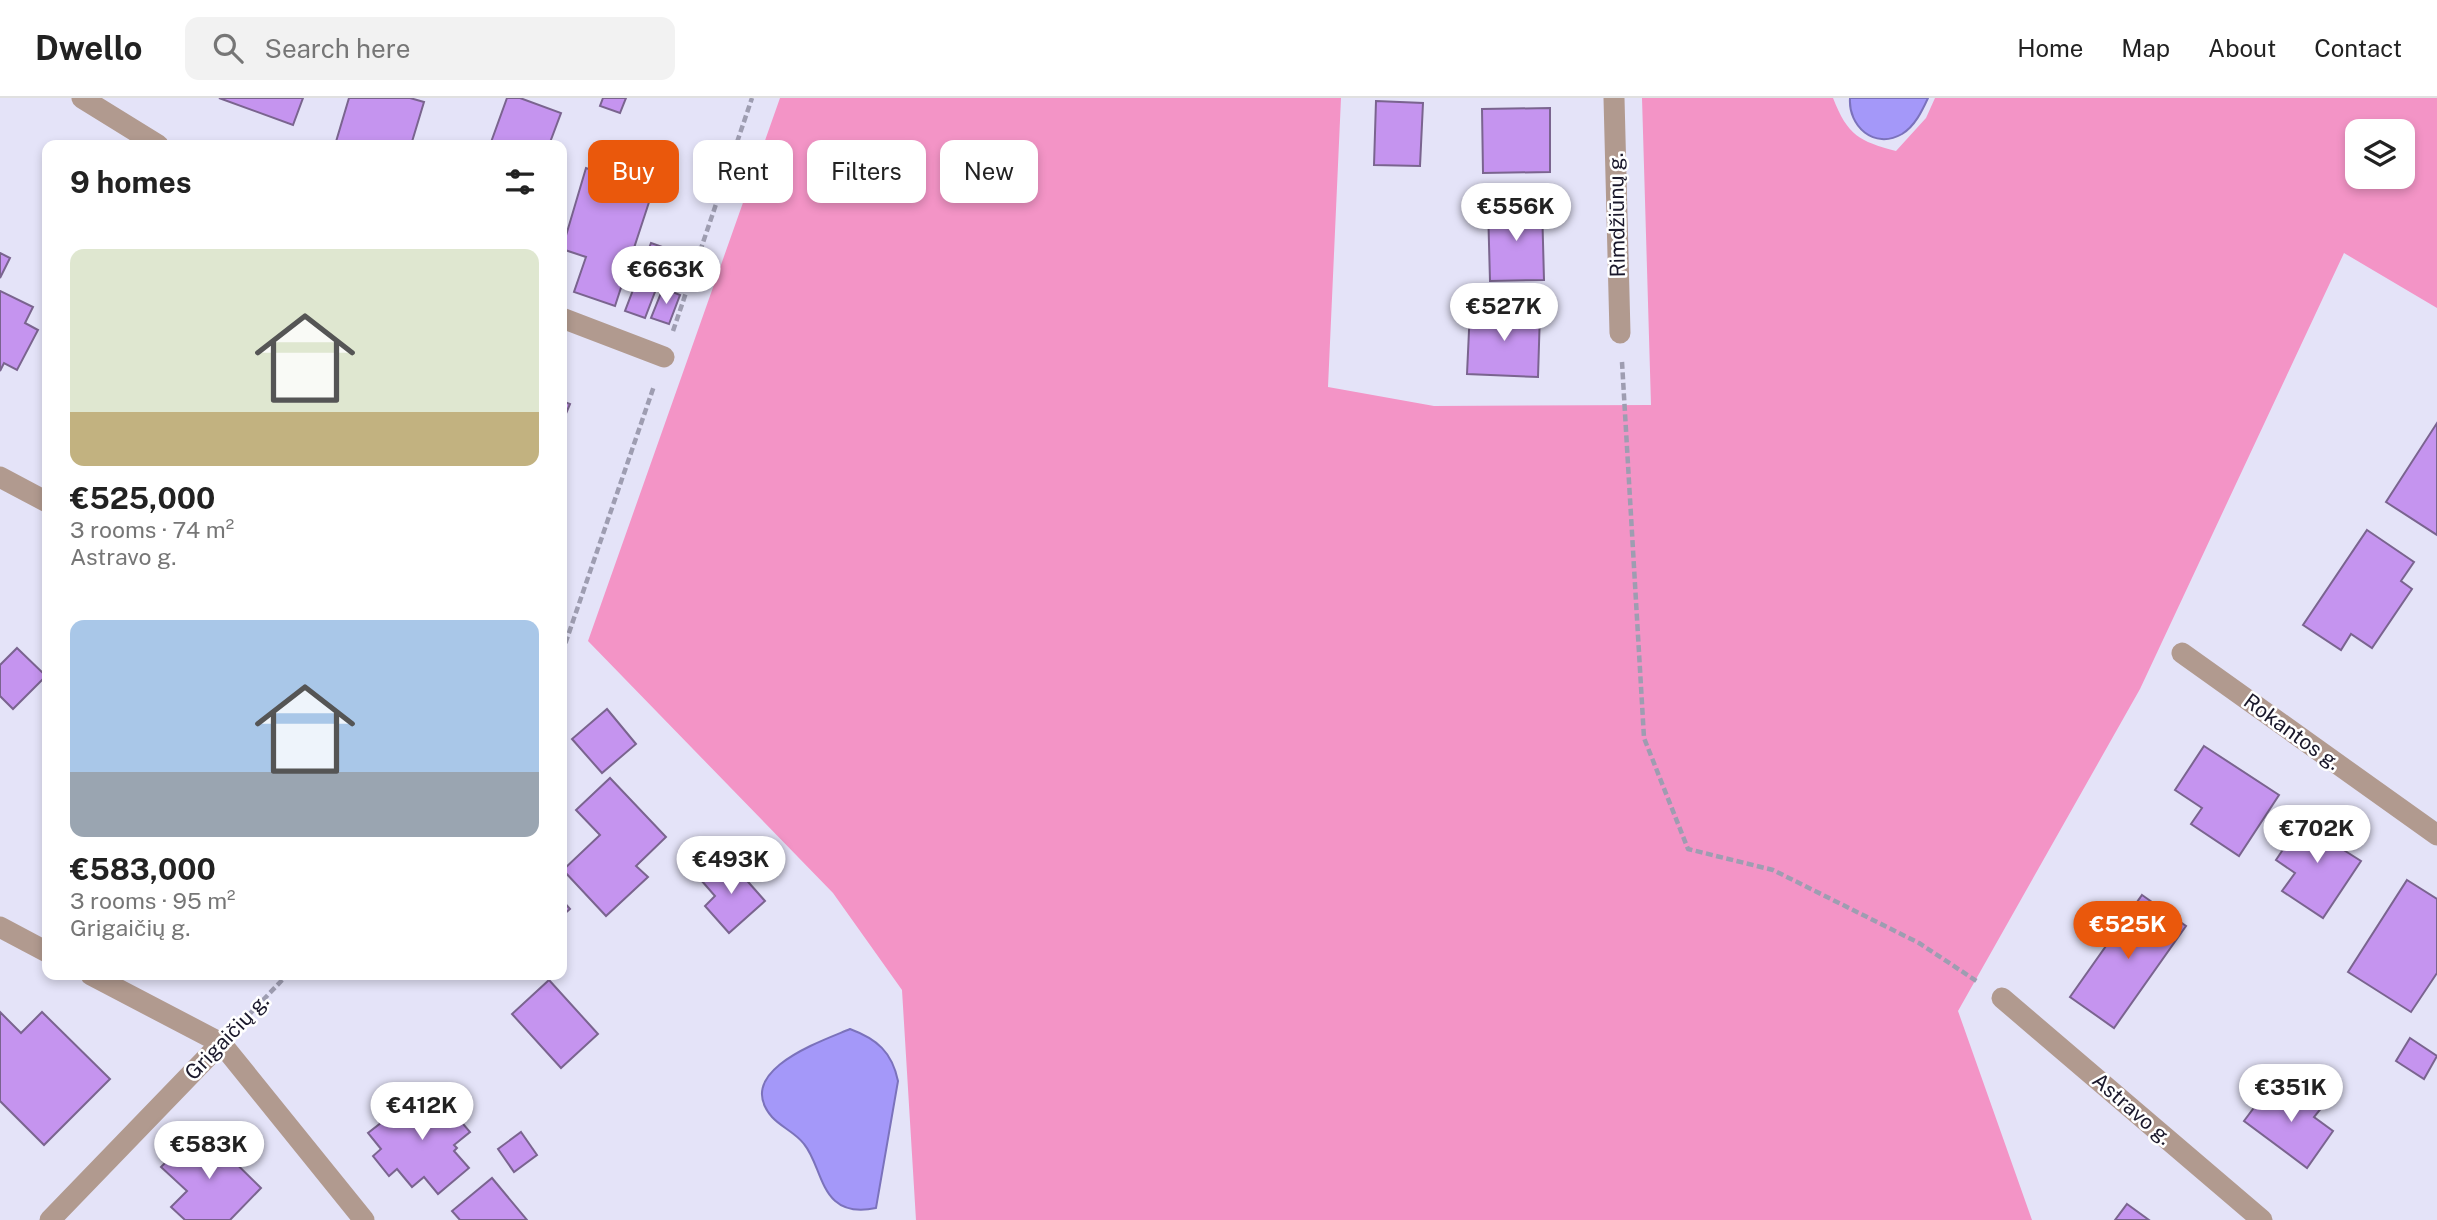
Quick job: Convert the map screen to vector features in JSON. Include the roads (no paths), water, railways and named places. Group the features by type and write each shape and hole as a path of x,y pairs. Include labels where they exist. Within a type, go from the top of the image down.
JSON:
{"street":[{"path":"82,98 150,140"},
{"name":"Rimdžiūnų g.","path":"1615,98 1620,333"},
{"path":"567,320 664,357"},
{"path":"0,477 42,499"},
{"name":"Rokantos g.","path":"2182,653 2437,835"},
{"path":"0,927 42,949"},
{"path":"101,980 221,1043 364,1220"},
{"name":"Astravo g.","path":"2002,998 2262,1220"},
{"name":"Grigaičių g.","path":"50,1220 221,1043"}]}
